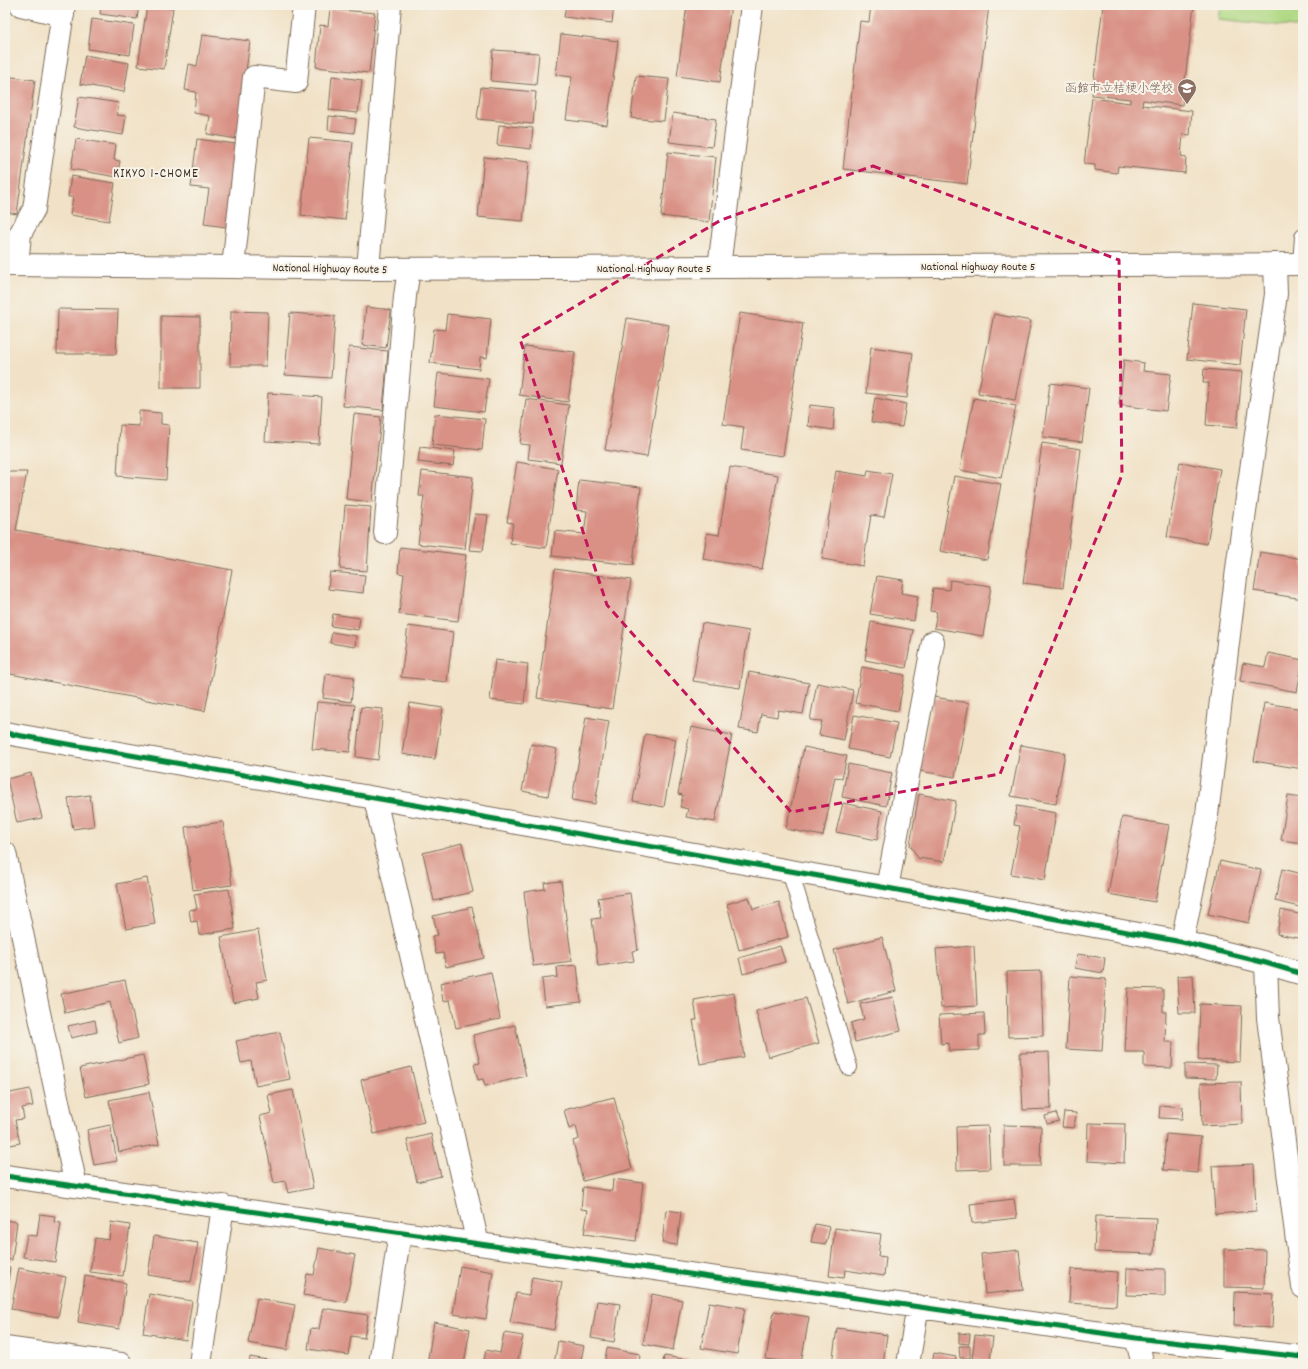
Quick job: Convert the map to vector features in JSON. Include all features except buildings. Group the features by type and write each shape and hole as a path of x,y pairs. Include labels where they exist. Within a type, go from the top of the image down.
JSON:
{"main road":[{"path":"11,265 20,234 34,209 64,10 21,5"},
{"path":"233,267 254,77 296,82 304,5"},
{"path":"368,269 390,5"},
{"path":"719,267 752,5"},
{"path":"1182,942 1206,824 1238,561 1276,294 1275,264"},
{"name":"National Highway Route 5","path":"11,265 409,269 1302,264"},
{"path":"385,533 405,296 409,269"},
{"path":"887,888 933,642"},
{"path":"5,733 887,888 1182,942 1303,974"},
{"path":"376,799 478,1244"},
{"path":"5,853 76,1186"},
{"path":"1266,963 1268,1018 1303,1287"},
{"path":"5,1176 223,1206 1136,1338 1303,1357"},
{"path":"200,1364 223,1206"},
{"path":"380,1364 400,1232"},
{"path":"908,1364 918,1306"},
{"path":"1136,1338 1143,1364"},
{"path":"5,1348 121,1364"}],"lane":[{"path":"1302,264 1303,236"},
{"path":"790,871 850,1067"}],"highlighted area":[{"path":"873,166 1119,260 1122,475 1000,774 791,812 607,605 520,339 721,220"}],"green space":[{"path":"1220,5 1303,5 1303,28 1218,19"}],"cycle path":[{"path":"5,733 887,888 1182,942 1303,974"},
{"path":"5,1176 1136,1338 1303,1357"}],"place":[{"name":"函館市立桔梗小学校","path":"1187,105"}],"district":[{"name":"KIKYO 1-CHOME","path":"156,172"}]}
